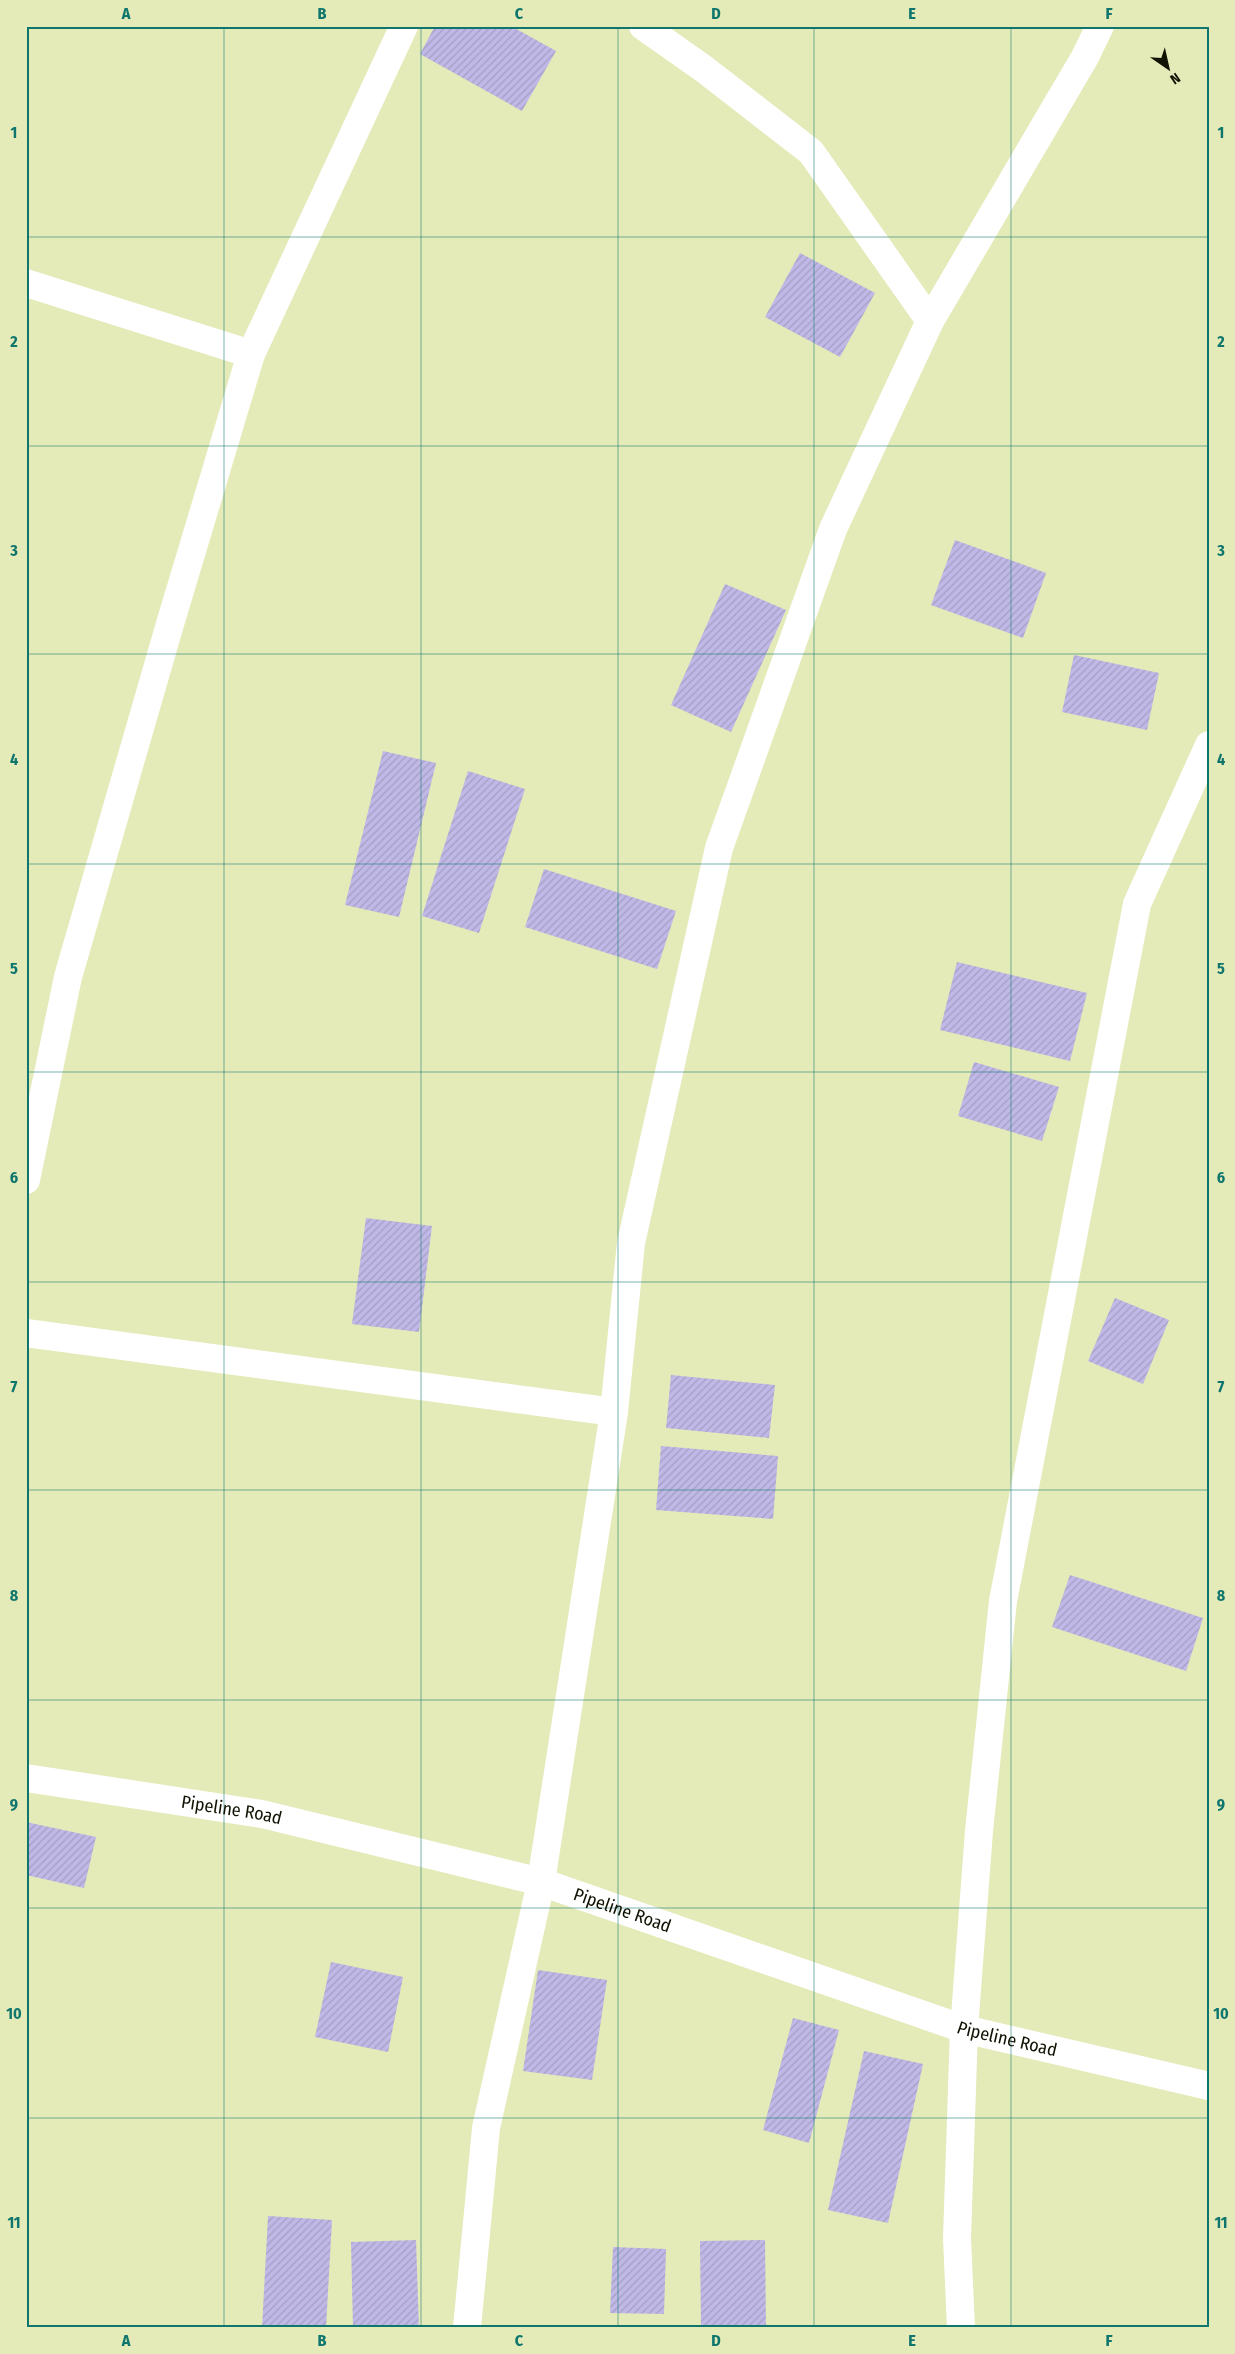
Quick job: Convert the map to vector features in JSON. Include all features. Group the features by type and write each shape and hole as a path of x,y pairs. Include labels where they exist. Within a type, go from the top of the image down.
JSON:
{"street":[{"path":"26,1180 68,977 250,354 404,26"},
{"path":"644,26 704,69 811,152 930,321"},
{"path":"467,2328 486,2128 541,1882 614,1412 631,1243 719,848 833,529 930,321 1085,58 1100,26"},
{"path":"26,283 250,354"},
{"path":"961,2328 957,2238 964,2029 979,1831 1003,1601 1137,904 1209,745"},
{"path":"26,1333 614,1412"},
{"name":"Pipeline Road","path":"26,1778 262,1814 541,1882 964,2029 1209,2086"}],"building":[{"path":"435,26 511,26 556,51 522,111 420,54"},
{"path":"800,253 875,293 840,357 765,317"},
{"path":"955,540 1046,573 1023,638 931,605"},
{"path":"725,584 786,610 731,732 671,705"},
{"path":"1074,655 1159,673 1147,730 1062,712"},
{"path":"383,751 436,763 399,917 345,905"},
{"path":"468,771 525,789 479,933 422,916"},
{"path":"544,869 676,911 657,969 525,927"},
{"path":"957,962 1087,993 1070,1061 940,1030"},
{"path":"974,1062 1059,1087 1042,1141 958,1116"},
{"path":"366,1218 432,1226 419,1332 352,1324"},
{"path":"1115,1298 1169,1320 1143,1384 1088,1361"},
{"path":"671,1375 775,1385 769,1438 666,1428"},
{"path":"661,1446 778,1456 773,1519 656,1510"},
{"path":"1070,1575 1203,1618 1186,1671 1052,1627"},
{"path":"26,1822 96,1837 84,1888 26,1875"},
{"path":"331,1962 403,1977 388,2052 315,2037"},
{"path":"538,1970 607,1980 592,2080 523,2071"},
{"path":"793,2018 839,2030 809,2143 763,2130"},
{"path":"864,2051 923,2064 888,2223 828,2210"},
{"path":"268,2216 332,2220 326,2328 262,2328"},
{"path":"416,2240 419,2328 353,2328 351,2242"},
{"path":"765,2240 766,2328 701,2328 700,2241"},
{"path":"613,2247 666,2249 664,2314 610,2313"}]}
